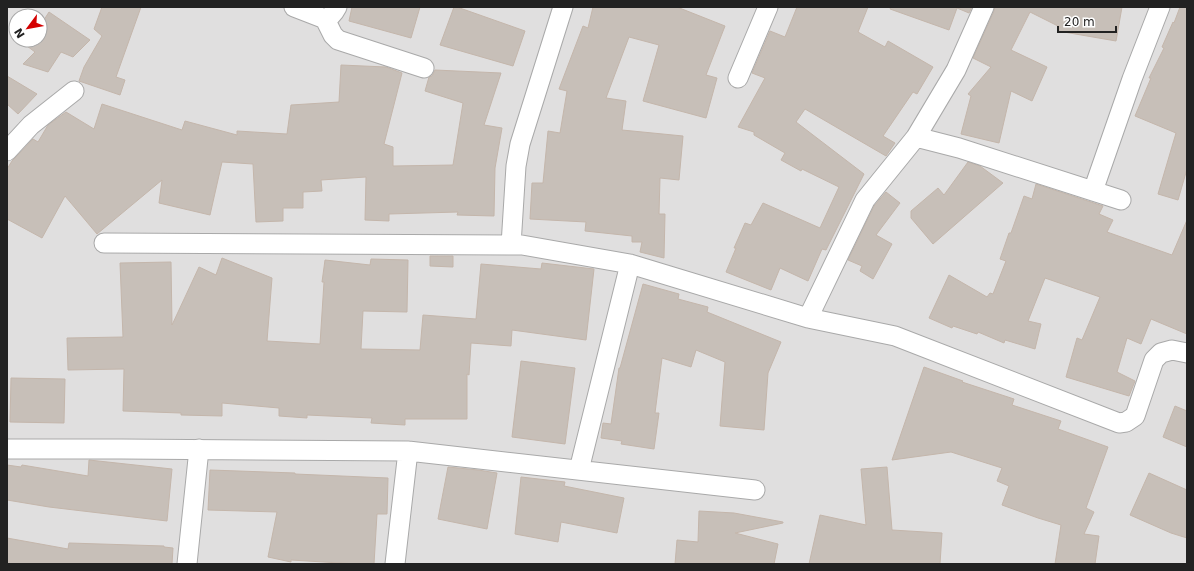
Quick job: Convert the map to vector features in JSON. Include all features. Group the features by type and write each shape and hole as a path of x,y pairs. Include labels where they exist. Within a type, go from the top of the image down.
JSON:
{"street":[{"path":"294,7 331,13 333,35 338,40 424,68"},
{"path":"511,245 516,166 520,144 563,7"},
{"path":"738,78 768,7"},
{"path":"808,318 865,200 916,137 956,70 984,7"},
{"path":"1093,191 1132,79 1160,7"},
{"path":"7,151 31,125 74,91"},
{"path":"916,137 959,148 1121,200"},
{"path":"104,243 522,245 630,264 808,318 896,336 1119,423 1126,422 1135,416 1154,360 1160,353 1172,350 1187,353"},
{"path":"579,470 630,264"},
{"path":"7,449 408,451 755,490"},
{"path":"187,564 199,449"},
{"path":"395,564 408,451"}],"shaded area":[{"path":"7,7 1187,7 1187,564 7,564"}],"building":[{"path":"102,7 141,7 116,77 125,80 120,95 79,81 84,67 102,36 94,29"},
{"path":"352,7 420,7 411,38 349,21"},
{"path":"454,7 525,31 513,66 440,45"},
{"path":"593,7 677,7 725,26 706,75 717,78 706,118 643,101 659,45 629,37 606,98 626,101 622,130 683,136 679,180 660,178 659,214 665,214 664,258 640,252 642,242 632,242 632,236 585,231 586,222 530,219 532,183 543,183 548,131 560,133 567,91 559,89 583,26 588,28"},
{"path":"797,7 868,7 858,32 885,47 888,41 933,67 917,94 913,92 883,136 895,143 886,156 805,109 796,122 864,174 826,250 822,249 808,281 780,268 771,290 726,272 736,248 734,248 745,223 751,225 763,203 820,228 839,187 802,169 801,171 781,160 785,153 754,135 754,132 738,127 765,78 752,73 770,31 785,37"},
{"path":"891,7 972,7 969,13 957,8 949,30 890,9"},
{"path":"995,7 1122,7 1116,41 1058,31 1060,27 1030,12 1011,50 1047,67 1032,101 1011,91 999,143 961,134 971,96 968,94 991,67 973,58"},
{"path":"1180,7 1187,7 1187,169 1178,200 1158,194 1176,133 1135,116 1151,78 1149,78 1164,48 1162,47"},
{"path":"49,12 90,40 73,57 61,52 48,72 23,64 35,52 30,48 48,48"},
{"path":"341,65 386,67 402,73 384,144 393,147 393,166 453,165 463,103 425,91 429,77 432,76 435,70 501,73 484,125 502,128 495,168 494,216 457,215 458,212 389,214 389,221 365,220 366,177 321,180 322,191 303,192 303,208 283,208 283,221 256,222 253,164 222,162 210,215 159,203 162,180 97,234 65,196 42,238 7,219 7,169 12,161 33,139 38,142 48,125 66,112 94,129 102,104 182,130 185,121 237,135 237,131 287,134 291,105 339,102"},
{"path":"7,76 37,94 18,114 7,104"},
{"path":"968,162 980,166 1003,183 933,244 911,218 911,211 938,188 944,195"},
{"path":"1036,184 1103,206 1099,214 1113,220 1107,232 1172,255 1187,220 1187,334 1151,319 1141,344 1127,338 1117,372 1135,381 1129,396 1066,377 1077,338 1082,340 1100,297 1045,278 1028,321 1041,324 1035,349 1005,340 1004,343 978,332 977,334 953,326 952,328 929,318 949,275 987,297 990,293 993,294 1006,261 1000,259 1009,233 1011,233 1024,196 1032,199"},
{"path":"886,192 900,203 876,235 892,244 873,279 860,271 862,266 848,260 874,206"},
{"path":"430,256 453,256 453,267 430,266"},
{"path":"222,258 272,278 267,341 320,344 324,282 322,282 325,260 370,265 371,259 408,260 407,312 363,311 361,349 420,350 423,315 476,319 481,264 541,269 542,263 594,269 586,340 512,330 511,346 471,343 469,375 467,374 467,419 405,419 405,425 371,423 372,418 307,415 307,418 279,416 279,408 222,403 222,416 123,411 124,369 68,370 67,338 123,337 120,263 171,262 172,325 199,267 216,275"},
{"path":"643,284 679,294 678,299 708,307 707,312 781,342 768,373 764,430 720,426 725,362 696,350 691,367 662,358 655,413 659,413 654,449 621,444 622,441 601,438 603,423 611,424 619,368"},
{"path":"521,361 575,368 565,444 512,437"},
{"path":"924,367 963,381 962,382 1014,399 1012,405 1061,421 1058,429 1108,447 1086,508 1094,512 1084,534 1099,536 1095,564 1055,564 1061,525 1002,505 1009,486 997,481 1002,468 951,452 892,460"},
{"path":"11,378 65,379 64,423 10,422"},
{"path":"1175,406 1187,411 1187,447 1163,437"},
{"path":"89,460 172,469 167,521 49,507 7,500 7,465 21,467 22,465 88,476"},
{"path":"448,467 497,473 487,529 438,519"},
{"path":"887,467 892,530 942,533 940,564 809,564 820,515 866,525 861,469"},
{"path":"210,470 388,478 387,514 377,514 374,564 291,560 291,562 268,557 277,512 208,510"},
{"path":"1149,473 1187,490 1187,538 1171,533 1130,515"},
{"path":"521,477 565,482 564,486 624,498 617,533 561,522 558,542 515,534"},
{"path":"699,511 734,513 783,522 735,533 778,544 774,564 675,564 677,540 698,542"},
{"path":"7,538 68,549 69,543 164,546 173,548 172,564 7,564"}]}
